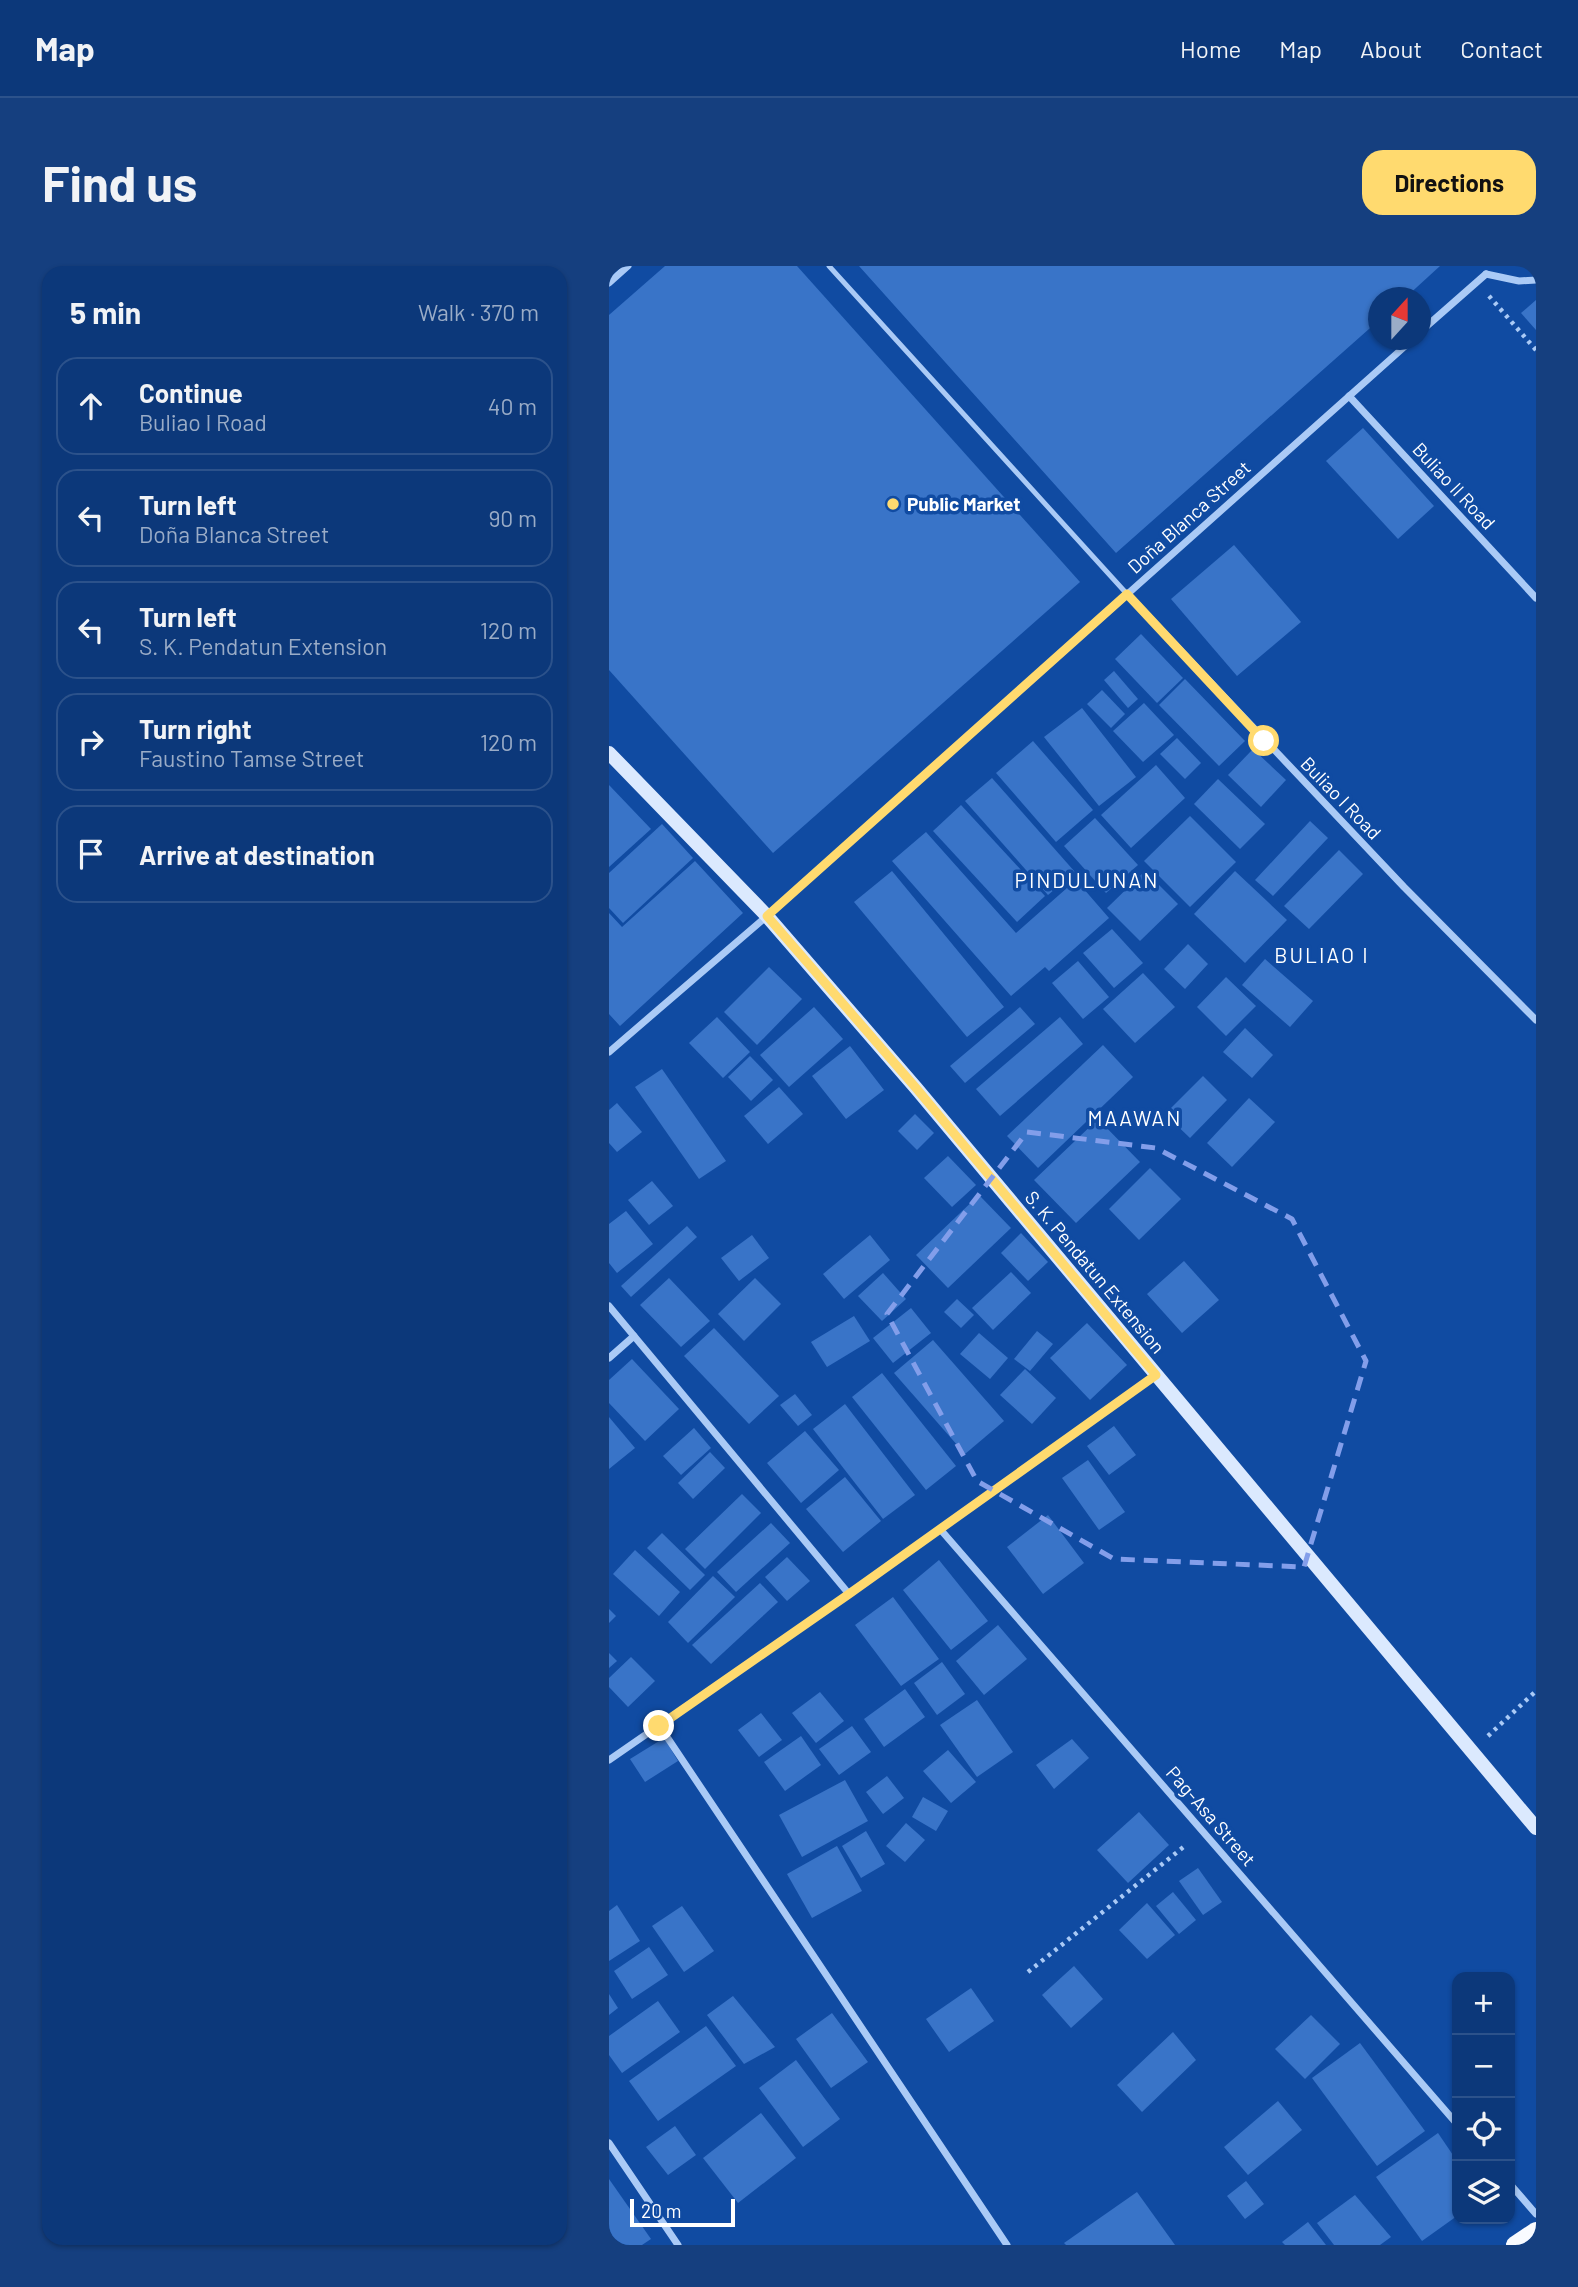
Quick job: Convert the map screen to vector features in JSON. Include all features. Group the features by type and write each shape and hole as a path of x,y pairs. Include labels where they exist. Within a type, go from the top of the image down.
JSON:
{"main road":[{"path":"1515,2245 1536,2231"}],"street":[{"path":"609,283 628,266"},
{"path":"1480,266 1486,274 1519,281 1536,280"},
{"path":"1431,322 1486,274"},
{"name":"Doña Blanca Street","path":"609,1052 767,916 1401,350"},
{"name":"Buliao II Road","path":"1349,396 1536,598"},
{"name":"Buliao I Road","path":"1127,594 1395,878 1536,1020"},
{"name":"S. K. Pendatun Extension","path":"609,753 767,916 916,1088 1536,1828"},
{"path":"609,1306 849,1594"},
{"path":"609,1358 634,1336"},
{"path":"609,1760 849,1594 1156,1375"},
{"name":"Pag-Asa Street","path":"940,1529 1452,2118"},
{"path":"659,1726 1007,2245"},
{"path":"609,2143 678,2245"},
{"path":"1515,2190 1536,2214"}],"lane":[{"path":"829,266 1127,594"}],"path":[{"path":"1477,282 1536,350"},
{"path":"1472,1751 1536,1691"},
{"path":"1028,1972 1203,1832"}],"highlighted area":[{"path":"1027,1132 1156,1148 1292,1219 1366,1361 1304,1567 1114,1559 977,1481 887,1314"}],"building":[{"name":"Public Market","path":"665,266 797,266 1080,582 773,853 609,670 609,315"},
{"path":"859,266 1440,266 1417,287 1368,287 1368,330 1116,553"},
{"path":"1536,300 1536,330 1521,313"},
{"path":"1363,428 1434,506 1398,539 1326,461"},
{"path":"1234,545 1301,622 1237,676 1171,599"},
{"path":"1141,634 1183,678 1157,703 1115,659"},
{"path":"1114,671 1138,699 1128,708 1104,680"},
{"path":"1185,679 1245,741 1219,766 1159,705"},
{"path":"1102,690 1125,714 1111,728 1087,704"},
{"path":"1144,703 1174,735 1143,762 1113,731"},
{"path":"1082,708 1136,777 1099,806 1044,737"},
{"path":"1177,738 1201,763 1185,779 1160,754"},
{"path":"1033,741 1093,810 1056,842 996,773"},
{"path":"1253,749 1286,780 1261,807 1228,775"},
{"path":"1156,765 1185,798 1131,848 1101,815"},
{"path":"992,778 1075,872 1048,895 965,801"},
{"path":"1218,779 1265,824 1240,849 1194,804"},
{"path":"609,785 651,829 609,867"},
{"path":"961,805 1045,896 1017,922 933,831"},
{"path":"1190,816 1236,862 1190,907 1144,861"},
{"path":"1095,818 1138,865 1106,893 1064,846"},
{"path":"1310,821 1328,838 1273,896 1255,880"},
{"path":"662,824 693,858 623,923 609,908 609,873"},
{"path":"926,832 1016,933 1076,880 1109,918 1049,971 1045,967 1011,996 892,861"},
{"path":"1339,850 1363,874 1309,929 1284,906"},
{"path":"695,861 743,913 620,1026 609,1014 609,913 622,927"},
{"path":"892,871 1004,1007 967,1037 854,902"},
{"path":"1145,871 1178,904 1140,941 1107,908"},
{"path":"1235,871 1287,920 1245,963 1194,914"},
{"path":"1112,929 1143,963 1114,988 1083,953"},
{"path":"1188,944 1208,964 1185,989 1164,969"},
{"path":"1265,959 1313,1001 1290,1027 1242,985"},
{"path":"1078,961 1109,997 1083,1019 1052,983"},
{"path":"769,967 802,999 757,1045 724,1012"},
{"path":"1143,973 1175,1007 1135,1043 1103,1009"},
{"path":"1226,977 1256,1006 1226,1036 1197,1007"},
{"path":"814,1007 843,1039 789,1087 760,1055"},
{"path":"1020,1007 1035,1024 965,1083 950,1066"},
{"path":"717,1017 750,1052 723,1078 689,1043"},
{"path":"1060,1017 1083,1044 1000,1116 976,1089"},
{"path":"1245,1028 1273,1055 1252,1078 1223,1052"},
{"path":"1103,1045 1133,1077 1038,1168 1007,1136"},
{"path":"850,1046 884,1090 846,1119 812,1076"},
{"path":"750,1056 773,1080 751,1101 728,1077"},
{"path":"662,1069 726,1161 699,1179 635,1087"},
{"path":"1203,1076 1227,1100 1190,1138 1165,1114"},
{"path":"779,1087 803,1114 768,1144 744,1116"},
{"path":"1249,1098 1275,1122 1232,1167 1207,1143"},
{"path":"617,1103 642,1132 617,1152 609,1143 609,1110"},
{"path":"915,1114 934,1133 917,1150 898,1131"},
{"path":"1098,1119 1140,1162 1076,1223 1034,1180"},
{"path":"948,1156 976,1185 952,1207 924,1178"},
{"path":"1150,1168 1181,1199 1139,1240 1109,1209"},
{"path":"652,1181 673,1206 649,1225 628,1200"},
{"path":"979,1195 1011,1228 948,1288 916,1255"},
{"path":"626,1211 653,1244 617,1273 609,1263 609,1224"},
{"path":"687,1226 697,1237 631,1297 621,1286"},
{"path":"1021,1233 1048,1262 1028,1281 1001,1253"},
{"path":"752,1235 769,1258 739,1281 721,1258"},
{"path":"870,1235 890,1260 844,1299 823,1274"},
{"path":"1184,1261 1219,1300 1182,1333 1147,1294"},
{"path":"1011,1272 1031,1293 993,1330 972,1308"},
{"path":"883,1273 906,1299 882,1321 858,1296"},
{"path":"669,1278 710,1321 681,1347 640,1305"},
{"path":"755,1278 781,1304 744,1341 718,1314"},
{"path":"957,1299 974,1315 961,1328 944,1312"},
{"path":"911,1308 931,1333 893,1363 873,1338"},
{"path":"854,1316 870,1341 827,1367 811,1342"},
{"path":"1087,1323 1127,1365 1090,1400 1050,1358"},
{"path":"714,1328 779,1396 749,1424 684,1356"},
{"path":"1037,1331 1053,1344 1030,1371 1014,1359"},
{"path":"979,1333 1008,1358 990,1379 960,1354"},
{"path":"933,1340 1004,1421 965,1454 894,1373"},
{"path":"632,1359 679,1409 645,1441 609,1403 609,1380"},
{"path":"1025,1369 1056,1398 1032,1424 1000,1395"},
{"path":"882,1373 956,1466 926,1490 852,1397"},
{"path":"795,1394 812,1415 798,1426 780,1405"},
{"path":"845,1404 915,1495 883,1519 813,1429"},
{"path":"609,1417 635,1448 609,1469"},
{"path":"1114,1426 1136,1455 1109,1475 1087,1446"},
{"path":"694,1428 711,1448 681,1475 663,1456"},
{"path":"805,1431 839,1470 801,1503 767,1463"},
{"path":"710,1452 725,1468 693,1499 678,1483"},
{"path":"1088,1460 1125,1512 1099,1530 1062,1478"},
{"path":"845,1477 881,1521 843,1552 806,1509"},
{"path":"742,1494 761,1513 705,1569 685,1549"},
{"path":"1048,1515 1084,1563 1043,1594 1007,1547"},
{"path":"771,1523 790,1543 736,1592 717,1572"},
{"path":"662,1533 705,1575 690,1590 647,1548"},
{"path":"635,1550 680,1592 659,1616 613,1574"},
{"path":"787,1557 810,1581 787,1601 765,1577"},
{"path":"939,1560 988,1621 951,1650 903,1590"},
{"path":"713,1576 735,1597 688,1643 668,1622"},
{"path":"760,1583 778,1602 711,1664 692,1645"},
{"path":"893,1597 939,1659 901,1686 855,1625"},
{"path":"609,1609 616,1616 609,1623"},
{"path":"998,1625 1027,1659 984,1695 956,1661"},
{"path":"609,1653 617,1661 609,1668"},
{"path":"631,1657 655,1681 628,1707 609,1687 609,1678"},
{"path":"942,1662 965,1694 937,1715 914,1683"},
{"path":"905,1689 925,1717 884,1747 864,1719"},
{"path":"820,1692 844,1721 816,1743 792,1713"},
{"path":"977,1700 1013,1752 977,1777 940,1725"},
{"path":"761,1713 782,1740 759,1757 738,1730"},
{"path":"852,1726 871,1752 839,1775 819,1749"},
{"path":"801,1736 821,1765 785,1791 764,1762"},
{"path":"664,1738 678,1761 645,1782 630,1759"},
{"path":"1072,1739 1089,1758 1054,1789 1036,1765"},
{"path":"948,1750 976,1782 951,1803 923,1771"},
{"path":"887,1776 904,1798 883,1814 866,1792"},
{"path":"845,1780 868,1821 802,1857 779,1815"},
{"path":"923,1797 948,1811 936,1831 912,1817"},
{"path":"1139,1812 1169,1845 1128,1883 1097,1850"},
{"path":"906,1823 925,1840 905,1862 886,1846"},
{"path":"866,1831 885,1864 861,1878 842,1846"},
{"path":"837,1846 862,1891 812,1918 787,1874"},
{"path":"1198,1868 1222,1902 1203,1915 1179,1881"},
{"path":"1173,1892 1196,1920 1179,1934 1156,1906"},
{"path":"1147,1903 1175,1935 1147,1959 1119,1930"},
{"path":"617,1905 640,1941 609,1961 609,1911"},
{"path":"682,1906 714,1951 684,1972 652,1926"},
{"path":"649,1947 668,1975 632,1999 614,1971"},
{"path":"1074,1966 1103,1999 1071,2028 1042,1995"},
{"path":"971,1988 994,2021 949,2052 926,2019"},
{"path":"609,1994 618,2008 609,2015"},
{"path":"733,1996 775,2047 744,2064 707,2015"},
{"path":"658,2001 680,2032 622,2073 609,2055 609,2036"},
{"path":"832,2013 868,2062 831,2088 796,2039"},
{"path":"1311,2015 1340,2044 1305,2079 1275,2049"},
{"path":"706,2026 736,2066 658,2121 629,2081"},
{"path":"1173,2032 1196,2060 1142,2112 1117,2085"},
{"path":"1360,2043 1425,2131 1377,2166 1312,2078"},
{"path":"796,2060 840,2119 803,2147 759,2088"},
{"path":"1278,2101 1302,2130 1248,2175 1224,2147"},
{"path":"761,2113 796,2158 738,2203 703,2158"},
{"path":"675,2126 696,2155 668,2175 646,2147"},
{"path":"1438,2133 1452,2154 1452,2220 1422,2241 1376,2177"},
{"path":"609,2179 651,2239 642,2245 609,2245"},
{"path":"1246,2181 1264,2204 1245,2219 1227,2196"},
{"path":"1137,2192 1175,2245 1064,2243"},
{"path":"1355,2195 1391,2237 1380,2245 1334,2245 1317,2223"},
{"path":"1308,2222 1326,2245 1285,2245 1282,2242"}],"place":[{"name":"Public Market","path":"893,504"}],"district":[{"name":"PINDULUNAN","path":"1087,881"},
{"name":"BULIAO I","path":"1322,956"},
{"name":"MAAWAN","path":"1135,1119"}],"route":[{"path":"659,1726 1156,1375 916,1088 767,916 1127,594 1264,741"}]}
